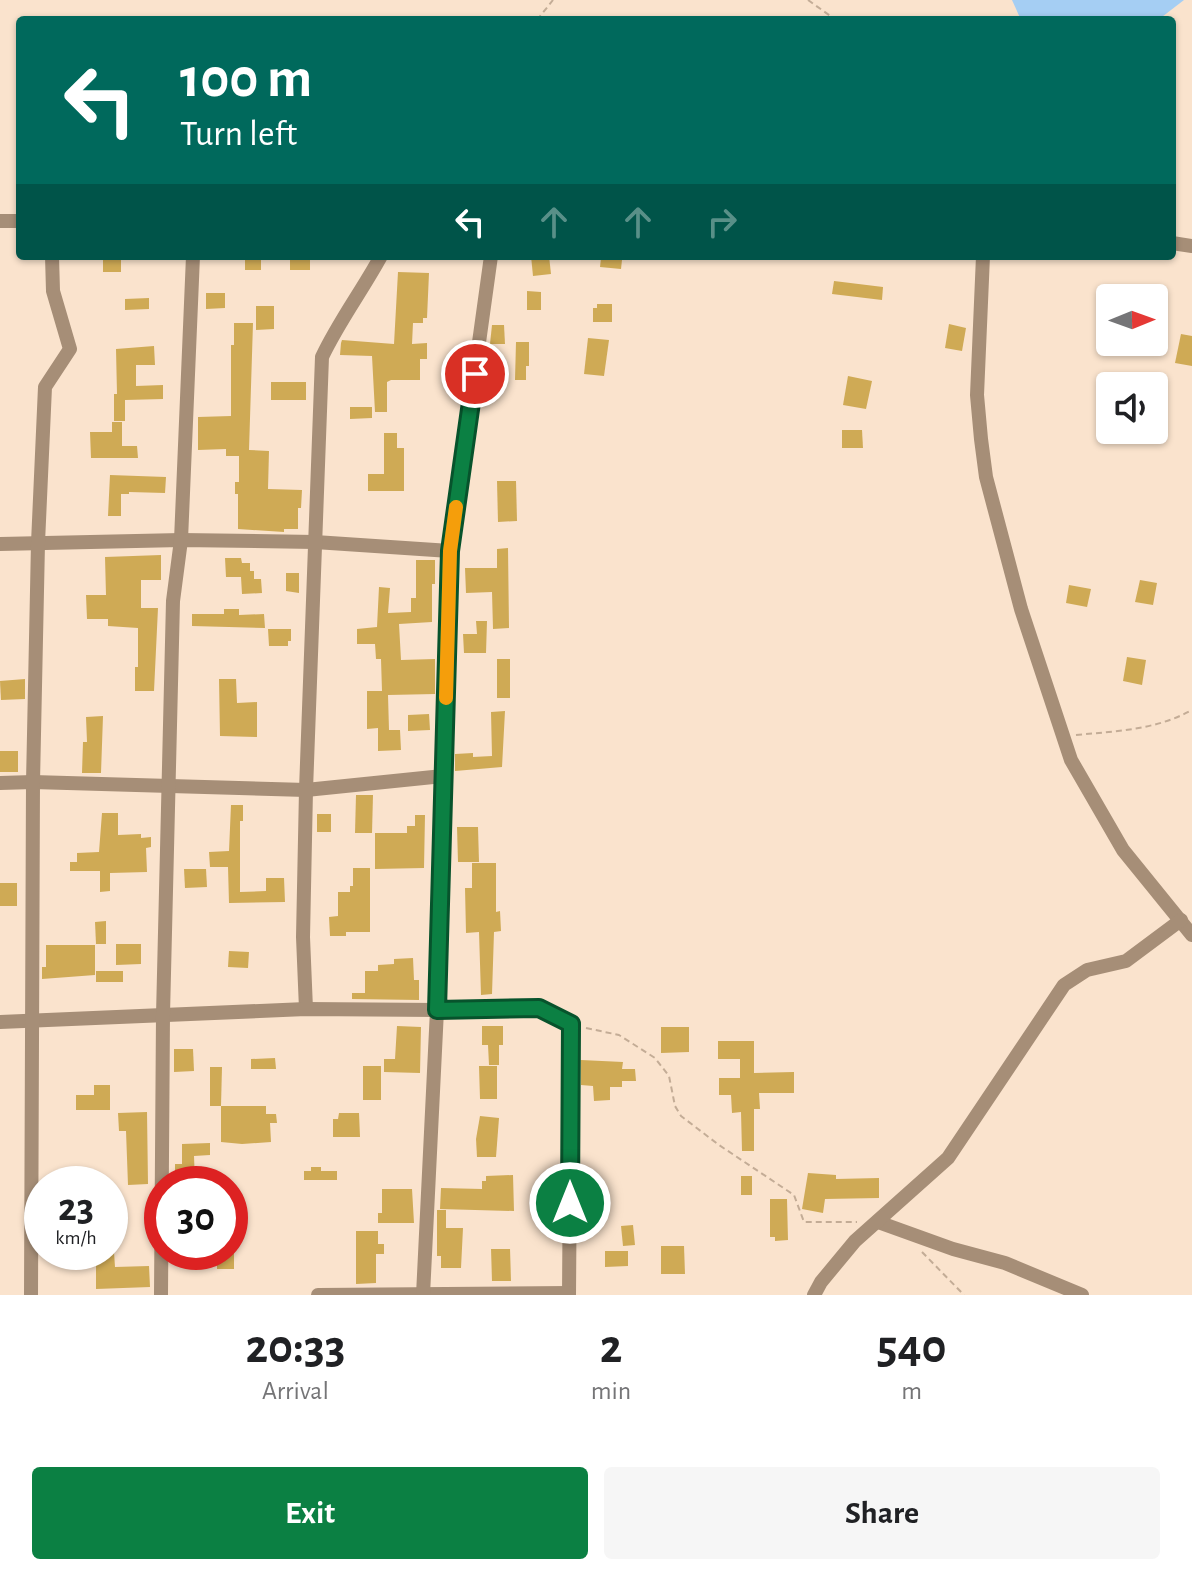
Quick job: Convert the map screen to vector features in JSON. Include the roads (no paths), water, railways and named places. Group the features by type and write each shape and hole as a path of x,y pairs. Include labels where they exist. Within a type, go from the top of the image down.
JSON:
{"street":[{"path":"31,1295 33,782 38,543 45,387 70,349 53,291 52,260"},
{"path":"161,1295 163,1015 173,601 181,540 193,260"},
{"path":"306,1009 303,937 306,790 322,357 338,324 361,294 379,260"},
{"path":"423,1294 437,1010 450,551 490,260"},
{"path":"983,260 977,395 986,477 1021,609 1071,760 1123,850 1192,935"},
{"path":"0,544 181,540 315,542 450,551"},
{"path":"0,783 306,790 443,776"},
{"path":"814,1295 855,1241 948,1158 1064,985 1087,970 1126,961 1181,920"},
{"path":"0,1022 306,1009 539,1008 571,1024 569,1294 318,1295"},
{"path":"878,1222 953,1249 1005,1263 1082,1295"}],"water":[{"path":"1012,0 1184,0 1163,16 1019,16"}]}
